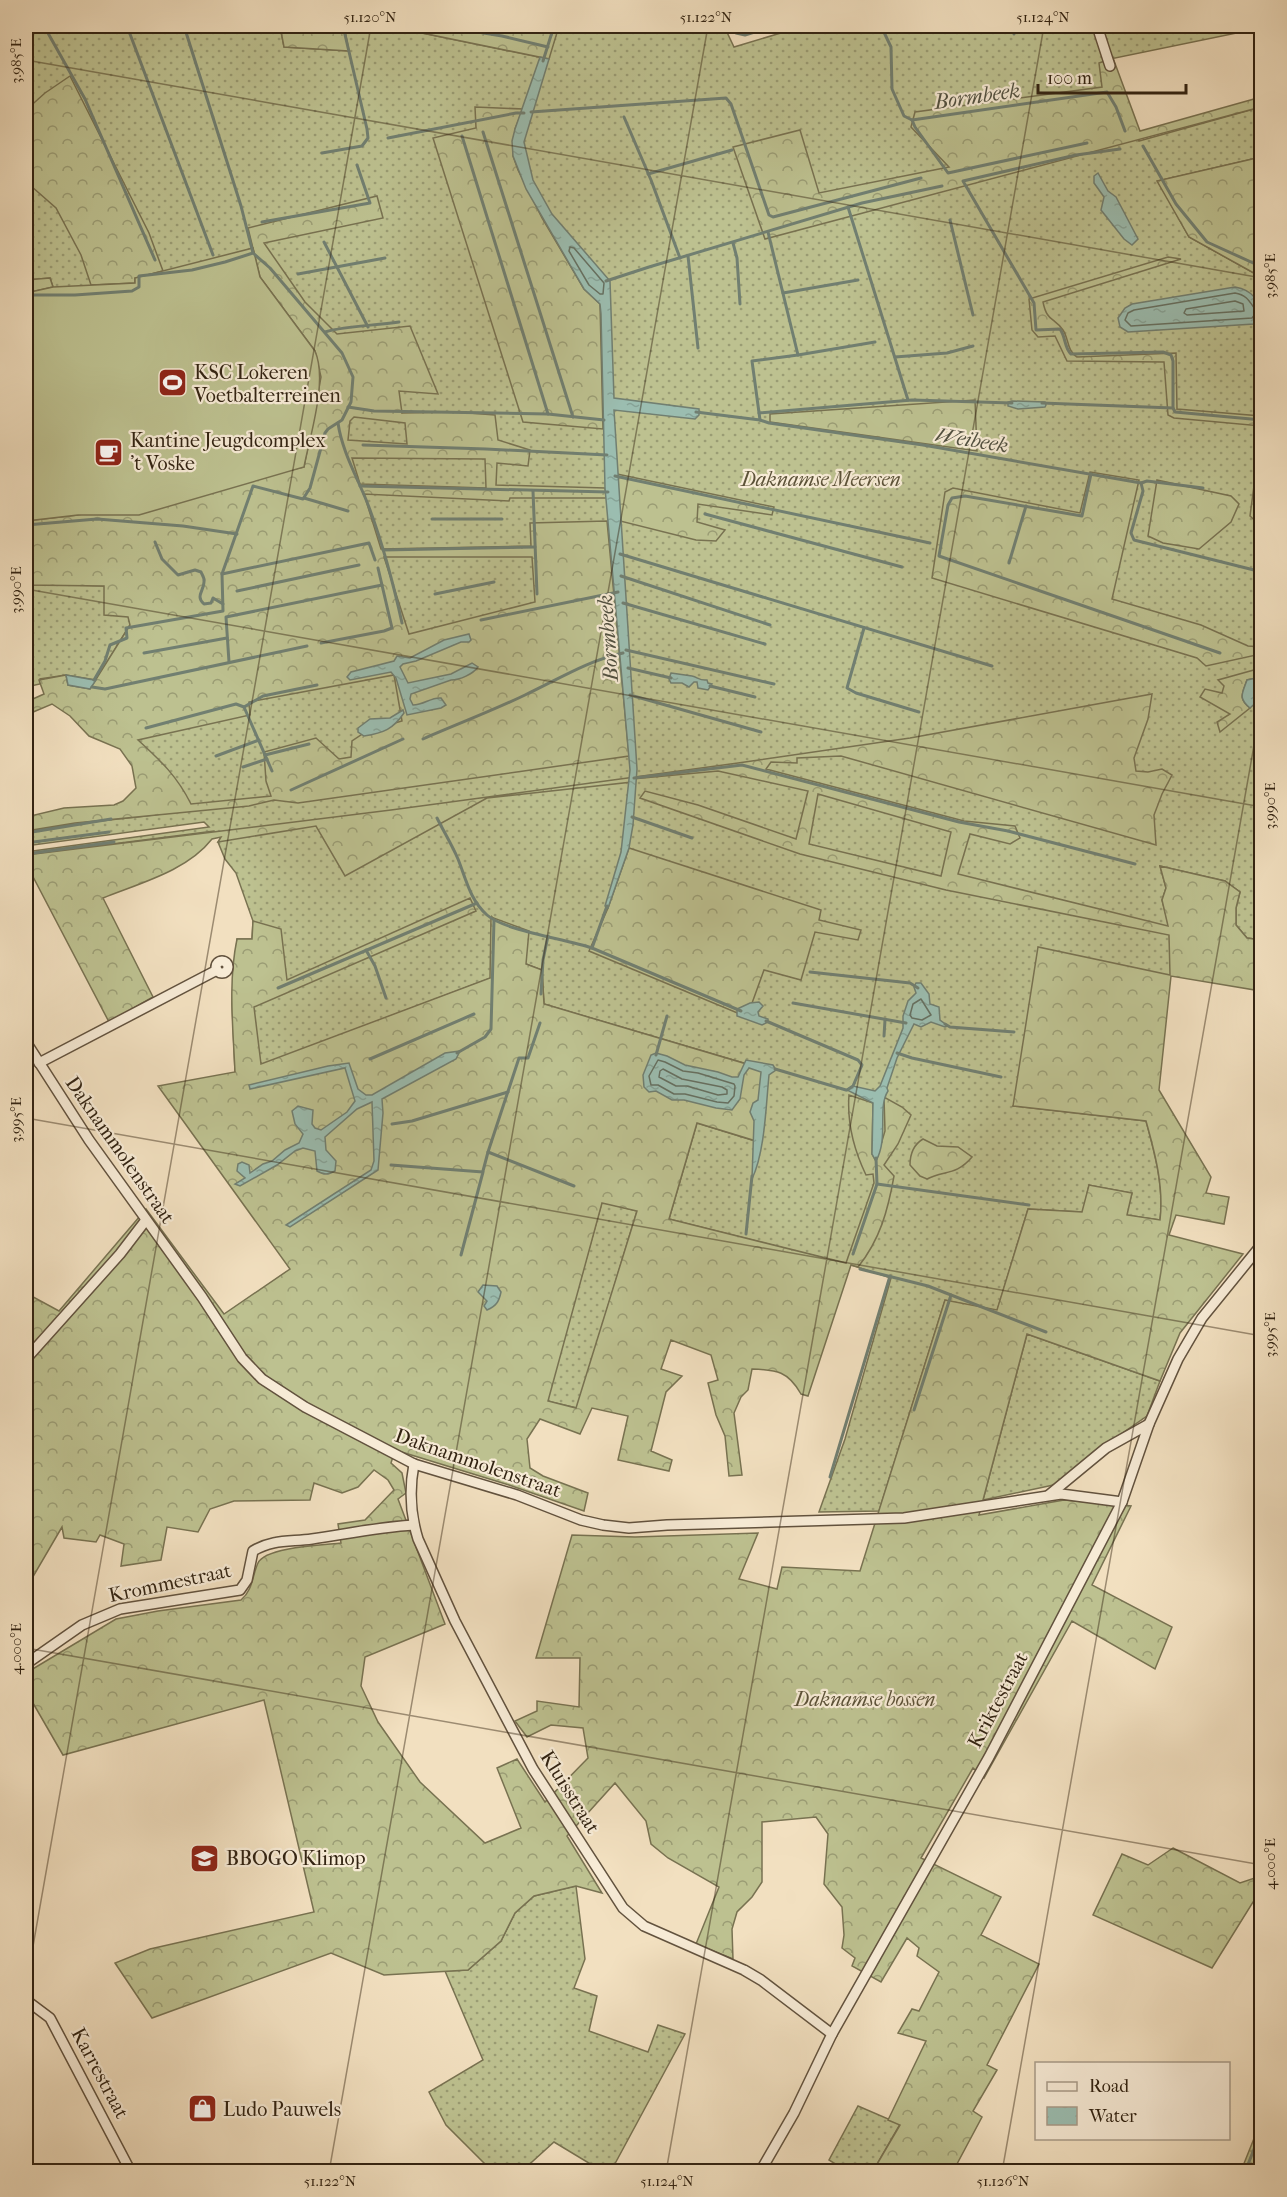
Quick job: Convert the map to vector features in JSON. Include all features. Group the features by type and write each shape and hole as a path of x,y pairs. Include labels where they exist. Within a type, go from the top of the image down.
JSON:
{"street":[{"path":"1097,26 1110,66"},
{"name":"Daknammolenstraat","path":"39,1063 217,970"},
{"name":"Daknammolenstraat","path":"26,1042 89,1140 242,1358 262,1379 304,1407 414,1464 517,1495 581,1520 629,1528 804,1519 904,1518 1061,1494 1122,1502"},
{"path":"26,1359 120,1254 146,1220"},
{"name":"Kriktestraat","path":"760,2172 794,2113 832,2034 989,1757 1122,1502 1149,1424 1178,1359 1202,1318 1262,1244"},
{"path":"1048,1496 1106,1448 1149,1424"},
{"name":"Kluisstraat","path":"414,1464 410,1503 414,1525 418,1539 455,1621 533,1769 623,1908 644,1926 744,1970 761,1980 832,2034"},
{"name":"Krommestraat","path":"26,1664 82,1624 120,1609 240,1590 247,1580 253,1551 267,1543 310,1539 385,1526 414,1525"},
{"name":"Karrestraat","path":"26,2001 50,2018 131,2172"}],"green space":[{"name":"Daknamse Meersen","path":"26,26 280,26 284,47 348,51 344,26 388,26 548,59 559,26 724,26 734,47 804,26 1260,26 1261,28 1110,59 1139,141 1261,107 1261,157 1158,181 1189,237 1261,277 1261,677 1247,680 1249,708 1261,698 1261,940 1247,938 1236,925 1236,908 1240,892 1225,881 1160,866 1166,888 1162,900 1169,926 1171,975 1013,1106 1146,1121 1160,1183 1160,1220 1126,1215 1132,1193 1089,1185 1083,1212 1028,1209 997,1311 945,1300 879,1511 819,1512 845,1439 891,1278 851,1265 669,1219 697,1123 755,1141 767,1070 544,1004 542,970 526,964 492,917 491,978 261,1065 261,1063 235,1072 232,1004 237,939 252,939 253,921 236,873 225,859 218,842 221,838 214,831 26,855 26,852 209,827 204,822 26,846 26,831 192,810 108,726 387,639 26,293 53,287 50,278 26,280"},
{"path":"280,26 344,26 349,51 284,47"},
{"path":"388,26 559,26 549,59"},
{"path":"1113,58 1140,131 1261,97 1261,107 765,239 733,147 800,130 819,193 949,167 911,127 915,112 1102,87 1099,63"},
{"path":"70,76 149,233 163,271 135,278 135,283 91,285 81,255 56,208 31,186 26,187 26,110 45,93"},
{"path":"475,107 523,109 515,129 513,156 518,170 542,218 584,289 600,304 603,429 523,422 433,138 476,128"},
{"path":"1262,157 1261,277 1189,237 1157,181"},
{"path":"377,196 383,218 264,243 305,302 337,334 410,326 438,394 399,391 402,413 456,412 495,415 498,440 530,450 528,466 497,463 496,485 605,488 606,498 510,498 509,501 364,494 381,549 531,546 530,523 607,521 629,756 298,803 274,800 249,806 75,823 26,831 26,817 64,808 114,805 123,801 136,788 132,766 120,749 89,736 70,716 52,704 26,715 26,702 44,694 39,680 66,675 68,685 90,689 130,625 128,617 104,615 104,586 26,585 26,521 78,515 304,467 321,377 315,351 260,277 248,228","holes":["354,417 405,423 407,444 348,440 350,421","352,458 485,459 486,488 360,484","384,557 532,557 535,602 409,634","394,675 402,721 367,731 352,741 351,757 339,759 316,738 264,752 266,781 271,796 191,804 168,769 138,740 250,715 249,702"]},
{"name":"KSC Lokeren Voetbalterreinen","path":"253,248 260,277 315,351 319,363 317,408 304,467 139,515 78,515 26,521 26,293 53,287 135,283 135,278"},
{"path":"1168,257 1181,259 1043,302 1047,313 1063,330 1071,352 1077,357 1176,353 1177,409 1261,416 1261,426 1174,418 1168,415 1164,362 1067,361 1055,336 1038,337 1032,330 1029,299"},
{"path":"50,278 53,287 26,293 26,280"},
{"path":"975,400 977,451 770,422 770,414"},
{"path":"1261,433 1262,526 1250,516"},
{"path":"1090,472 1139,480 1112,599 1201,625 1248,646 1261,647 1261,654 1206,666 1197,658 932,578 945,492 953,488 1080,513"},
{"path":"617,474 774,507 772,515 698,504 697,522 725,530 716,541 696,540 620,521"},
{"path":"1157,480 1231,496 1239,504 1231,522 1199,549 1163,543 1148,536"},
{"path":"26,585 105,586 129,617 130,625 96,680 66,675 40,679 40,684 26,687"},
{"path":"1261,668 1261,677 1247,680 1243,692 1242,698 1250,708 1220,732 1217,722 1230,714 1200,697 1205,689 1222,693 1224,686 1218,680"},
{"name":"Daknamse bossen","path":"1152,694 1148,719 1134,758 1136,771 1148,772 1162,769 1172,775 1154,815 1156,845 841,756 797,758 797,763 771,762 766,769 964,821 1015,826 1020,838 1010,844 970,834 958,874 1168,926 1162,900 1166,888 1160,866 1225,881 1240,892 1236,908 1236,925 1247,938 1261,940 1261,991 1171,976 1159,1090 1211,1177 1206,1193 1229,1197 1224,1224 1176,1215 1169,1235 1243,1254 1180,1333 1160,1381 1027,1334 979,1515 1064,1500 1131,1506 1092,1585 1172,1627 1155,1669 1072,1621 984,1778 973,1768 921,1858 1001,1897 981,1935 1039,1964 987,2065 997,2070 973,2111 982,2117 957,2164 969,2171 873,2171 900,2125 888,2120 926,2041 898,2033 912,2009 919,2011 939,1972 917,1956 919,1948 907,1938 881,1982 852,1966 855,1958 842,1948 844,1935 842,1907 824,1884 828,1834 816,1817 762,1822 762,1882 752,1897 737,1912 732,1929 733,1959 696,1944 719,1887 668,1858 651,1844 646,1821 615,1783 567,1836 602,1893 576,1886 534,1896 515,1913 501,1941 468,1970 384,1975 331,1953 152,2018 115,1963 150,1949 314,1912 264,1700 63,1755 26,1691 26,1673 116,1619 241,1600 248,1592 258,1563 263,1558 283,1550 341,1543 338,1524 365,1520 394,1490 388,1480 374,1470 358,1487 342,1493 314,1483 310,1500 234,1501 210,1509 198,1532 167,1527 161,1560 121,1566 124,1544 100,1535 96,1542 64,1538 62,1527 31,1580 26,1599 26,1293 59,1311 146,1209 224,1314 290,1269 158,1086 235,1072 232,1005 234,955 237,939 252,939 253,921 281,929 287,980 470,898 476,911 254,1007 261,1064 490,978 491,917 529,931 526,964 542,970 544,1004 767,1070 756,1141 697,1123 669,1219 846,1263 874,1183 873,1174 866,1175 855,1146 850,1126 849,1095 873,1103 872,1154 876,1161 885,1131 884,1097 911,1115 898,1144 884,1165 894,1176 882,1224 866,1257 858,1267 851,1265 808,1396 801,1394 796,1386 781,1373 752,1369 748,1390 741,1397 734,1413 742,1475 729,1476 725,1436 716,1415 708,1383 718,1380 711,1355 671,1340 661,1369 682,1376 666,1392 651,1451 672,1460 669,1471 618,1460 628,1416 592,1408 580,1434 540,1419 527,1439 530,1468 543,1476 588,1493 584,1511 395,1450 391,1463 402,1473 406,1493 398,1499 445,1624 365,1657 361,1686 378,1722 420,1782 485,1843 521,1828 497,1768 517,1759 545,1802 588,1758 583,1728 551,1725 527,1737 515,1721 537,1711 537,1701 579,1707 580,1658 536,1658 572,1535 635,1537 758,1533 739,1579 777,1589 782,1567 860,1571 945,1300 997,1310 1028,1209 1082,1212 1089,1185 1132,1193 1127,1215 1160,1220 1160,1183 1146,1121 1013,1106 1038,947 1170,975 1169,935 946,890 800,854 640,798 645,791 698,805 796,839 808,791 718,771 632,779 632,782 487,798 345,876 316,826 218,842 221,837 212,839 190,860 176,868 103,898 153,997 109,1022 31,873 26,873 26,855 391,810 910,738","holes":["818,794 951,832 941,876 809,844","602,1203 637,1211 576,1408 548,1401"]},
{"path":"629,848 821,910 819,920 861,930 858,940 815,932 801,980 764,970 747,1017 589,951 608,908"},
{"path":"923,1139 937,1146 958,1147 972,1157 955,1170 927,1179 920,1176 910,1165 913,1150"},
{"path":"602,1202 637,1211 577,1408 547,1401"},
{"path":"1027,1334 1160,1381 1147,1416 1105,1445 1058,1484 983,1500"},
{"path":"1173,1848 1240,1883 1258,1877 1261,1870 1261,1902 1253,1902 1212,1968 1093,1915 1122,1854 1148,1865"},
{"path":"576,1886 585,1959 574,1988 597,1996 589,2031 648,2052 658,2025 685,2034 611,2171 602,2171 554,2142 522,2171 492,2171 446,2125 429,2092 483,2060 445,1971 468,1970 501,1941 515,1913 534,1896"},
{"path":"858,2106 900,2124 873,2171 832,2171 837,2165 829,2160"},
{"path":"1261,2121 1261,2171 1241,2171"}],"water":[{"path":"540,57 549,59 524,142 533,180 552,214 610,281 614,398 699,409 699,415 695,419 614,410 637,769 629,848 608,908 605,906 621,852 630,770 605,488 601,314 600,304 584,289 526,189 513,156 512,141 515,129"},
{"path":"1098,173 1108,191 1116,197 1138,239 1132,245 1124,239 1101,210 1104,197 1094,183 1094,176"},
{"path":"1235,287 1247,291 1255,298 1259,307 1260,319 1254,324 1128,332 1120,327 1118,318 1125,308 1132,304"},
{"path":"1008,402 1045,402 1046,405 1045,407 1018,409 1008,406"},
{"path":"469,634 471,640 469,642 461,642 400,667 408,683 451,674 472,663 478,667 462,678 411,694 410,699 413,705 441,698 446,705 441,708 407,715 396,678 391,672 350,680 347,677 351,672 394,661 397,656 410,658 444,640"},
{"path":"671,673 707,680 712,684 708,690 698,688 697,682 689,687 682,683 671,683 669,679"},
{"path":"66,675 96,680 90,689 68,685"},
{"path":"1261,677 1261,698 1250,708 1242,698 1247,680"},
{"path":"403,710 404,713 392,727 364,736 358,732 358,728 370,719 390,718"},
{"path":"916,983 921,983 929,994 930,1004 939,1007 940,1020 948,1026 931,1022 921,1027 914,1024 897,1058 887,1088 883,1106 882,1143 876,1161 872,1154 873,1103 847,1090 853,1086 875,1091 880,1086 903,1028 903,1016 908,1001 916,993 914,987"},
{"path":"759,1002 763,1006 758,1012 759,1016 768,1019 768,1022 762,1025 737,1016 737,1009"},
{"path":"460,1051 456,1059 382,1099 378,1170 290,1227 286,1225 371,1170 374,1161 372,1102 357,1109 325,1137 326,1150 336,1161 335,1171 326,1174 317,1171 315,1151 303,1148 240,1186 235,1184 245,1178 237,1171 238,1164 242,1162 249,1165 250,1173 299,1143 303,1134 295,1124 292,1111 298,1106 313,1110 312,1124 321,1130 347,1112 355,1101 345,1068 250,1089 249,1085 349,1063 358,1089 366,1095 372,1095 445,1053"},
{"path":"656,1053 685,1065 732,1077 738,1077 746,1060 773,1065 776,1070 769,1075 760,1156 752,1179 754,1121 750,1112 753,1103 758,1100 761,1072 749,1068 744,1075 740,1099 732,1110 716,1108 684,1100 672,1100 656,1091 649,1092 644,1087 643,1075 651,1055"},
{"path":"483,1285 497,1286 501,1292 497,1303 487,1310 484,1306 487,1301 478,1292"}],"waterway":[{"path":"44,26 85,99 155,260"},
{"path":"127,26 213,255"},
{"path":"184,26 241,206 253,253"},
{"path":"322,153 362,146 368,138 343,26"},
{"path":"441,26 502,36 548,47"},
{"name":"Bormbeek","path":"543,61 554,26"},
{"name":"Bormbeek","path":"732,26 736,33 745,35 774,26"},
{"name":"Bormbeek","path":"881,26 891,47 892,89 904,116 912,120 1107,92 1116,107 1125,131"},
{"path":"1011,26 1014,34"},
{"path":"531,112 726,98 731,104 769,215 773,217 921,178"},
{"path":"388,138 524,113"},
{"path":"624,117 651,180 680,258"},
{"path":"912,120 948,173 1087,143"},
{"path":"483,132 573,417"},
{"path":"462,136 548,414"},
{"path":"1143,146 1176,204 1207,242 1262,267"},
{"path":"1120,149 1076,155 963,181 1034,303 1036,330 1060,329 1071,354 1163,352 1171,355 1175,412 1262,420"},
{"path":"648,174 732,150"},
{"path":"262,222 370,203 357,165"},
{"path":"606,281 862,203 942,186"},
{"path":"848,207 908,400"},
{"path":"950,220 973,315"},
{"path":"760,420 752,361 798,355 768,232"},
{"path":"324,242 368,327"},
{"path":"733,243 737,258 740,304"},
{"path":"26,295 75,295 132,291 139,287 139,276 192,270 253,253 270,268 342,353 353,377 351,402 342,420 325,433 310,488 303,499 253,486 222,574 223,611 126,628 127,638 110,645 105,661 94,680"},
{"path":"688,256 698,348"},
{"path":"298,274 385,258"},
{"path":"783,293 858,280"},
{"path":"325,332 399,322"},
{"path":"798,355 875,342"},
{"path":"895,357 947,353 973,346"},
{"path":"759,413 912,400 1012,403"},
{"path":"1042,403 1173,408"},
{"path":"348,407 374,411 548,414 604,420"},
{"name":"Weibeek","path":"696,412 923,445 1141,483 1143,491 1131,533 1134,540 1262,572"},
{"path":"338,423 346,454 378,532 402,623"},
{"path":"363,445 607,455"},
{"path":"1091,474 1082,516 965,496 952,498 948,505 939,556 1220,653"},
{"path":"615,476 930,543"},
{"path":"1141,483 1147,481 1203,488"},
{"path":"360,486 608,492"},
{"path":"533,491 537,594"},
{"path":"304,498 348,511"},
{"path":"1009,563 1026,506"},
{"path":"705,514 902,567"},
{"path":"26,525 97,519 183,526 237,534"},
{"path":"432,519 502,519"},
{"path":"155,542 162,559 178,575 195,570 201,572 204,585 200,598 204,604 211,603 213,598 223,604"},
{"path":"222,574 369,543 375,560"},
{"path":"383,550 535,547"},
{"path":"620,554 992,666"},
{"path":"237,591 359,565"},
{"path":"321,643 392,628 378,568"},
{"path":"621,576 770,625"},
{"path":"435,594 494,582"},
{"path":"229,662 226,617 382,585"},
{"path":"481,620 618,592"},
{"path":"623,603 765,644"},
{"path":"864,628 847,688 856,693 919,712"},
{"path":"144,653 227,638"},
{"path":"92,687 105,689 307,646"},
{"path":"626,650 774,684"},
{"path":"423,739 513,701 585,665 623,653"},
{"path":"628,668 671,678"},
{"path":"244,707 263,696 317,685"},
{"path":"710,686 755,697"},
{"path":"630,695 761,732"},
{"path":"146,728 236,704 244,707 272,771"},
{"path":"291,790 403,739"},
{"path":"216,756 259,740"},
{"path":"265,755 309,744"},
{"path":"243,767 267,759"},
{"path":"634,778 742,765 959,822 1008,831 1135,864"},
{"path":"632,817 692,838"},
{"path":"437,818 456,854 472,896 487,915 507,926 592,948"},
{"path":"26,833 111,819"},
{"path":"26,843 109,832"},
{"path":"26,854 114,842"},
{"path":"278,988 477,903"},
{"name":"Bormbeek","path":"607,906 592,948 741,1011"},
{"path":"457,1053 485,1037 491,1029 494,920"},
{"path":"541,994 543,960 548,936"},
{"path":"366,950 375,966 386,998"},
{"path":"810,972 910,983 918,988"},
{"path":"793,1003 906,1023"},
{"path":"370,1059 474,1014"},
{"path":"656,1055 667,1016"},
{"path":"884,1036 885,1020"},
{"name":"Bormbeek","path":"766,1021 858,1060 862,1065 853,1086 847,1090"},
{"path":"488,1152 519,1058 528,1058 540,1023"},
{"path":"945,1024 950,1027 1014,1032"},
{"path":"897,1053 1001,1077"},
{"path":"775,1069 846,1090"},
{"path":"392,1124 412,1121 508,1092"},
{"path":"483,1171 488,1152 574,1186"},
{"path":"853,1254 877,1184 876,1158"},
{"path":"391,1165 483,1172 461,1255"},
{"path":"746,1234 752,1176"},
{"path":"877,1184 1029,1205"},
{"path":"860,1269 928,1286 1046,1332"},
{"path":"830,1477 890,1276"},
{"path":"914,1410 951,1295"},
{"name":"Weibeek","path":"1245,2172 1262,2129"}],"place":[{"name":"KSC Lokeren Voetbalterreinen","path":"173,383"},
{"name":"Kantine Jeugdcomplex 't Voske","path":"109,452"},
{"name":"BBOGO Klimop","path":"205,1858"},
{"name":"Ludo Pauwels","path":"202,2109"}]}
